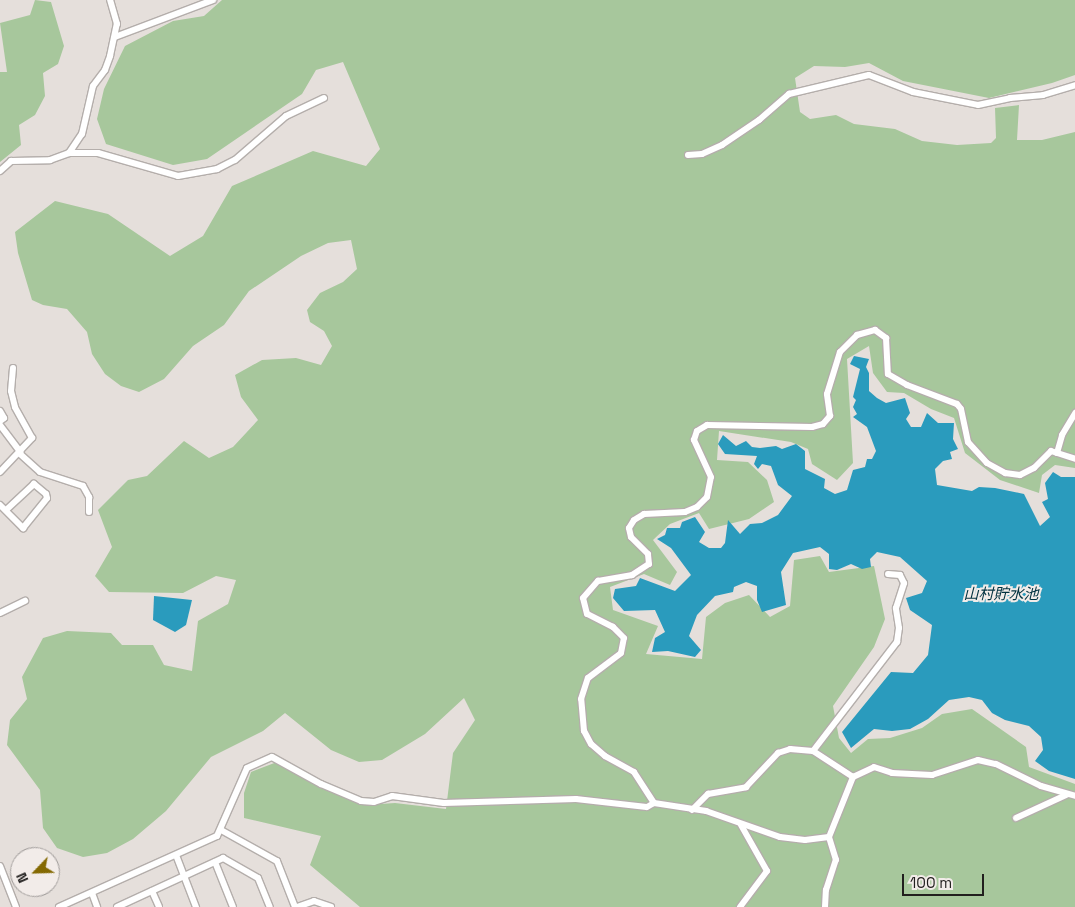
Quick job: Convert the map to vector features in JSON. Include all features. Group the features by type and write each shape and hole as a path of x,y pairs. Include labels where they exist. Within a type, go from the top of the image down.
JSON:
{"street":[{"path":"70,153 82,134 93,86 105,70 115,37 117,24 110,0"},
{"path":"115,37 213,0"},
{"path":"688,155 702,154 722,145 759,120 789,94 869,75 913,92 978,105 1010,98 1043,96 1075,85"},
{"path":"0,171 11,161 50,160 70,153 111,155 178,176 218,169 235,160 286,116 324,98"},
{"path":"654,803 634,772 605,756 591,744 584,731 581,699 588,678 621,652 624,638 612,627 587,614 583,598 598,581 632,575 648,564 648,554 631,537 629,528 634,520 644,514 685,512 697,507 707,497 710,477 694,440 697,431 713,424 812,427 823,424 830,416 827,394 840,352 857,335 874,330 886,338 888,374 906,385 957,404 961,409 968,442 987,463 1004,473 1020,475 1034,468 1052,451 1075,459"},
{"path":"1,469 20,453 32,438 15,407 11,391 13,368"},
{"path":"0,411 4,418 0,423 20,453 43,473 83,486 88,497 90,512"},
{"path":"1056,453 1075,414"},
{"path":"6,510 43,473"},
{"path":"0,505 23,528 47,498 34,484"},
{"path":"813,751 897,642 899,628 896,608 904,583 900,575 888,574"},
{"path":"1,609 25,601"},
{"path":"692,810 708,794 746,788 778,753 790,749 813,751 853,777"},
{"path":"59,907 71,905 92,893 217,836 247,768 272,757 321,784 361,801 374,802 392,796 444,803 576,799 647,807 654,803 706,811 741,825 780,837 805,840 829,836"},
{"path":"825,907 826,890 836,860 829,836 853,777 874,767 892,773 932,775 978,760 1005,767 1066,795 1075,796"},
{"path":"1016,818 1066,795"},
{"path":"740,907 767,871 741,825"},
{"path":"221,830 277,861 296,907 314,900 331,907"},
{"path":"176,855 196,907"},
{"path":"120,906 224,858 258,878 270,907"},
{"path":"215,862 233,907"},
{"path":"0,866 16,907"},
{"path":"152,891 159,907"},
{"path":"92,893 97,907"}],"green space":[{"path":"35,0 51,2 64,46 58,64 43,73 45,96 35,115 19,125 21,145 0,162 0,72 7,72 0,23 30,15"},
{"path":"222,0 1075,0 1075,75 1052,83 989,98 903,81 869,63 845,67 814,66 795,78 800,112 810,119 836,115 854,124 895,129 922,141 957,145 991,143 996,138 995,108 1019,105 1017,140 1042,140 1075,132 1075,468 1055,465 1042,475 1039,493 1000,480 965,453 954,418 931,409 904,393 887,392 873,373 869,346 847,359 853,463 837,480 812,464 808,449 791,442 719,431 717,460 748,462 767,480 774,502 749,519 709,529 699,513 670,524 653,540 677,572 670,585 644,574 610,587 613,610 658,626 646,654 702,659 706,617 725,603 749,595 770,617 790,606 794,560 820,556 829,572 874,566 885,619 874,647 833,706 839,738 851,753 868,739 890,738 922,728 942,714 972,709 1026,747 1029,767 1075,784 1075,907 360,907 310,865 321,836 244,818 244,793 251,772 277,762 321,788 366,805 395,803 446,809 453,753 475,720 464,698 425,734 382,760 359,762 331,750 285,713 263,731 211,757 166,811 133,839 107,853 83,857 56,847 43,828 40,790 7,745 10,720 27,699 22,677 43,638 67,631 111,633 122,645 153,645 164,665 192,671 198,621 228,604 236,580 216,576 183,593 109,592 95,576 112,547 98,510 128,480 147,476 184,441 209,458 233,447 258,420 241,397 235,375 262,360 296,358 321,365 332,346 324,331 310,322 307,310 320,293 343,282 357,269 351,240 328,243 301,256 249,291 224,325 193,346 164,379 139,392 121,386 105,374 92,354 87,332 67,309 43,305 32,300 18,253 15,232 55,201 108,214 170,256 203,236 232,186 313,151 366,166 380,149 343,62 316,70 302,94 207,159 173,165 106,144 97,119 104,89 125,46 173,21 204,16"}],"water":[{"name":"山村貯水池","path":"854,356 869,359 866,367 869,373 869,391 877,398 886,403 905,398 910,413 906,419 911,427 921,427 927,413 938,423 954,423 953,439 958,449 950,452 952,459 943,461 935,469 937,485 972,491 979,487 995,488 1024,494 1040,526 1050,517 1042,502 1048,499 1045,483 1053,472 1061,477 1075,477 1075,779 1049,771 1035,761 1043,750 1041,737 1029,726 1005,720 992,713 982,700 969,697 949,700 928,719 910,729 892,731 874,729 851,748 842,732 891,672 913,673 928,655 932,625 910,610 906,598 922,593 927,581 900,557 877,552 870,559 871,567 862,569 851,564 837,570 829,569 829,554 820,547 793,553 781,572 786,605 762,612 757,600 757,586 746,582 734,587 733,592 715,596 697,615 689,636 701,650 695,657 668,651 652,652 655,638 665,632 655,610 624,611 613,598 615,589 636,586 640,578 675,591 691,575 671,548 657,539 665,535 667,528 680,528 682,522 695,517 705,532 699,542 709,548 721,548 725,543 728,520 740,534 750,524 762,523 778,515 792,496 778,485 771,466 762,464 758,469 754,464 757,456 725,454 718,444 723,435 736,446 746,441 752,447 760,448 776,446 782,449 796,444 805,451 805,469 825,479 824,488 835,494 847,490 853,470 865,467 867,459 872,459 876,451 867,427 853,417 857,414 853,407 856,400 853,397 860,369 850,364"},
{"path":"154,596 192,600 186,625 175,632 153,620"}]}
